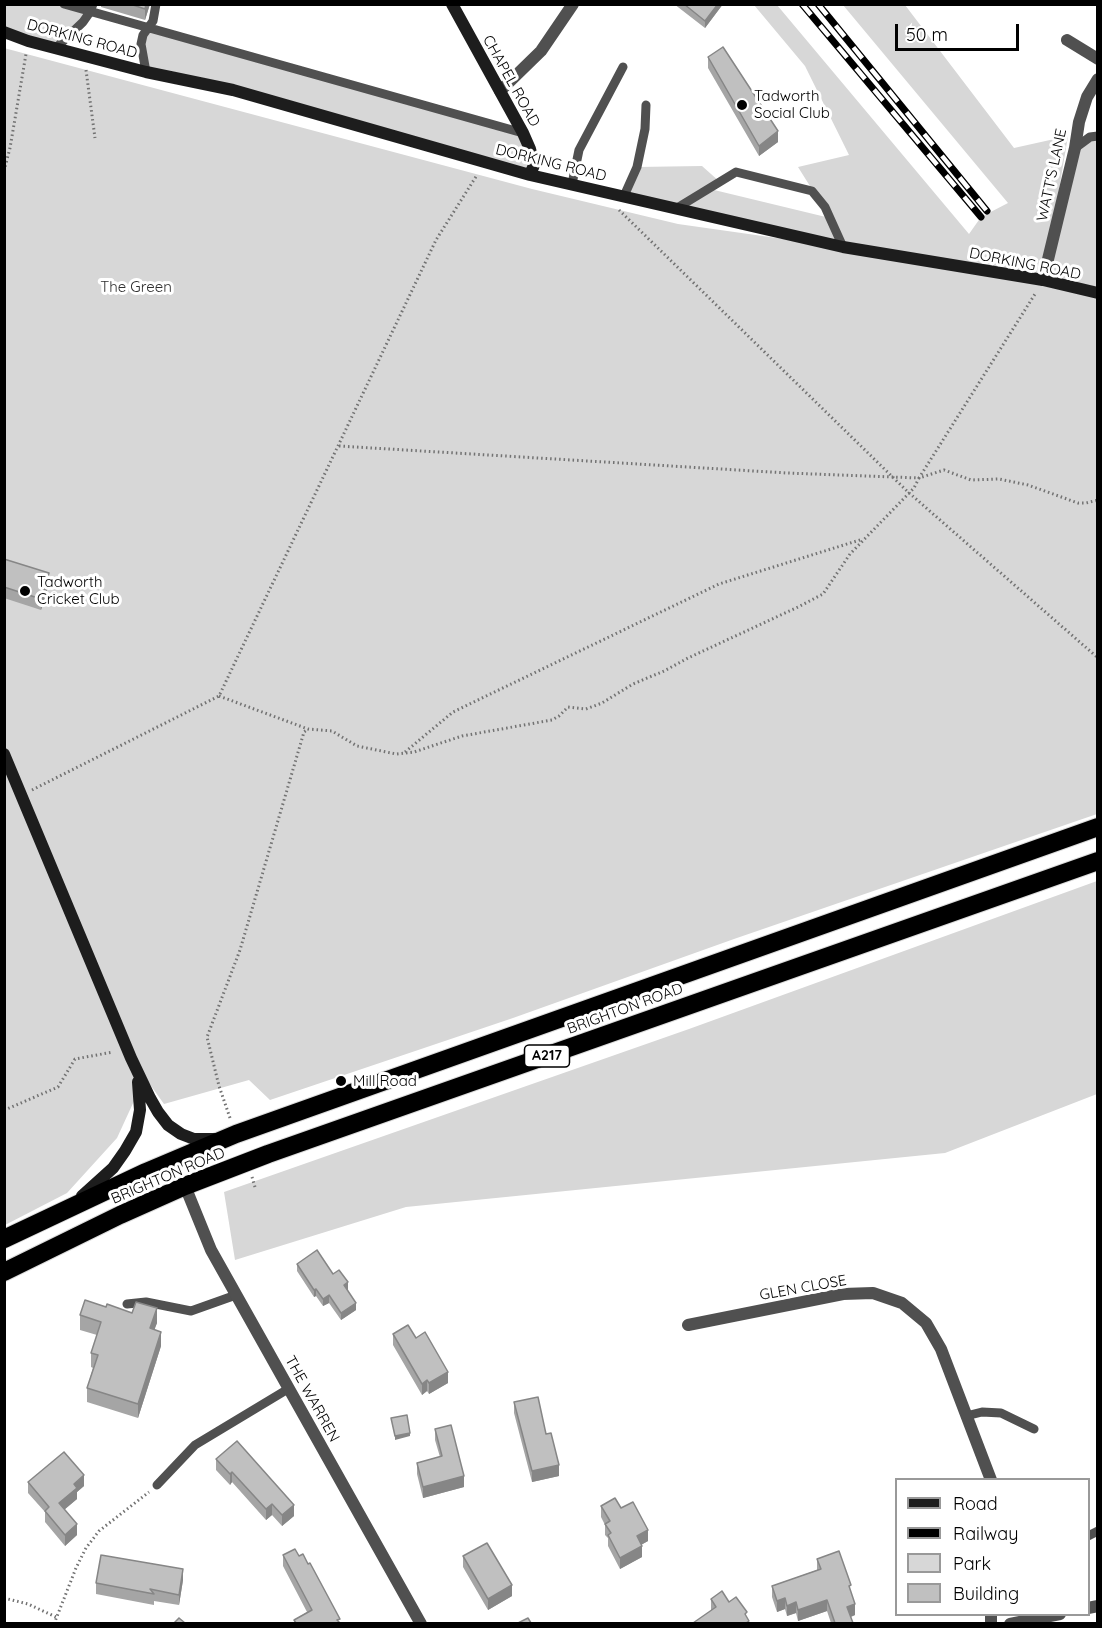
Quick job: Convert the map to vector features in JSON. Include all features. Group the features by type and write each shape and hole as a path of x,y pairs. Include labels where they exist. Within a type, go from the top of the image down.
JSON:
{"highway":[{"name":"BRIGHTON ROAD","path":"4,1239 64,1209 233,1135 1098,827"},
{"name":"BRIGHTON ROAD","path":"4,1272 185,1186 247,1162 1098,861"}],"main road":[{"name":"CHAPEL ROAD","path":"452,4 523,133 534,165 530,175"},
{"name":"DORKING ROAD","path":"4,32 28,41 146,72 233,90 530,175 843,247 1043,280 1098,293"},
{"path":"4,754 128,1050 158,1112 168,1125 194,1139 212,1140 233,1135"},
{"path":"64,1209 98,1184 113,1168 126,1151 136,1132 140,1110 140,1088 135,1066"}],"street":[{"path":"500,91 541,51 573,4"},
{"path":"1066,40 1098,59"},
{"name":"WATT'S LANE","path":"1043,280 1075,148 1079,122 1087,97 1098,79"},
{"name":"THE WARREN","path":"185,1186 211,1250 421,1623"},
{"name":"GLEN CLOSE","path":"688,1325 843,1294 873,1293 902,1303 926,1323 941,1349 991,1478"},
{"path":"1010,1623 1049,1616"}],"lane":[{"path":"146,72 141,44 143,35 153,21 156,4"},
{"path":"65,5 91,8 149,28 523,133"},
{"path":"56,48 91,8"},
{"path":"572,184 579,150 623,67"},
{"path":"624,196 637,167 645,129 646,105"},
{"path":"1075,148 1090,137 1098,136"},
{"path":"677,208 736,172 812,191 825,207 843,247"},
{"path":"127,1304 146,1302 191,1311 236,1296"},
{"path":"157,1485 195,1444 288,1389"},
{"path":"966,1416 982,1412 1001,1413 1034,1429"}],"path":[{"path":"4,171 28,41"},
{"path":"86,56 95,138"},
{"path":"23,795 219,696 435,240 485,162"},
{"path":"600,191 892,477 1098,658"},
{"path":"219,696 308,729 332,731 357,746 403,754 462,736 552,720 568,707 586,709 602,703 633,684 823,594 850,554 920,478 1043,280"},
{"path":"339,446 764,472 920,478 944,470 971,480 999,479 1028,485 1078,503 1098,500"},
{"path":"403,754 453,712 718,584 865,538"},
{"path":"233,1135 207,1038 240,950 304,732 308,729"},
{"path":"4,1108 7,1109 58,1087 75,1059 128,1050"},
{"path":"247,1162 255,1187"},
{"path":"54,1623 86,1548 99,1531 157,1485"},
{"path":"4,1598 28,1604 57,1617"}],"green space":[{"path":"4,5 64,5 90,12 56,48 5,32"},
{"name":"The Green","path":"754,5 777,5 969,234 981,217 1008,203 843,5 905,5 1014,148 1068,136 1046,267 1075,148 1097,136 1097,814 513,1018 270,1100 249,1080 164,1104 131,1058 140,1088 117,1138 67,1193 5,1225 4,48 532,189 678,224 833,246 624,196 637,167 702,166 720,182 710,189 830,218 798,167 849,155 805,66"},
{"path":"149,28 523,133 530,175 146,72 141,49"},
{"path":"1097,881 1097,1094 945,1153 406,1207 235,1260 224,1192 689,1029"}],"building":[{"path":"130,4 146,4 145,9"},
{"path":"684,4 718,4 705,21"},
{"name":"Tadworth Social Club","path":"723,47 778,131 759,146 708,57"},
{"path":"4,559 49,573 41,599 4,587"},
{"path":"317,1250 333,1274 339,1270 348,1282 344,1285 356,1303 341,1313 329,1295 323,1299 316,1289 314,1290 297,1264"},
{"path":"85,1300 106,1307 107,1304 132,1313 136,1302 157,1308 150,1328 161,1332 138,1404 87,1388 98,1355 91,1353 101,1322 80,1315"},
{"path":"408,1325 416,1338 425,1332 448,1372 429,1383 427,1380 422,1384 393,1334"},
{"path":"538,1397 546,1434 551,1433 559,1465 532,1471 514,1402"},
{"path":"407,1415 410,1433 395,1436 391,1418"},
{"path":"451,1425 464,1476 423,1487 417,1463 442,1456 435,1429"},
{"path":"237,1441 294,1505 282,1515 272,1504 266,1509 232,1472 230,1474 216,1459"},
{"path":"64,1452 84,1475 74,1484 77,1488 59,1503 77,1524 65,1535 45,1511 49,1507 28,1482"},
{"path":"615,1498 621,1508 633,1502 648,1530 637,1536 642,1546 620,1558 608,1535 611,1533 605,1524 610,1521 601,1506"},
{"path":"487,1543 512,1585 488,1599 463,1556"},
{"path":"295,1549 299,1556 303,1554 308,1564 310,1563 340,1623 296,1623 294,1620 312,1610 283,1555"},
{"path":"839,1551 855,1604 847,1607 853,1623 835,1623 827,1600 798,1610 796,1602 787,1606 785,1598 777,1601 772,1586 821,1569 817,1559"},
{"path":"101,1555 183,1569 179,1595 150,1589 154,1594 96,1583"},
{"path":"722,1591 729,1602 736,1597 747,1612 745,1614 749,1621 746,1623 693,1623 716,1607 711,1599"},
{"path":"179,1618 185,1623 174,1623"},
{"path":"528,1618 531,1623 518,1623"}],"railway":[{"path":"802,4 981,217"},
{"path":"818,4 987,211"}],"place":[{"name":"Tadworth Social Club","path":"742,105"},
{"name":"Tadworth Cricket Club","path":"25,591"},
{"name":"Mill Road","path":"341,1081"}]}
